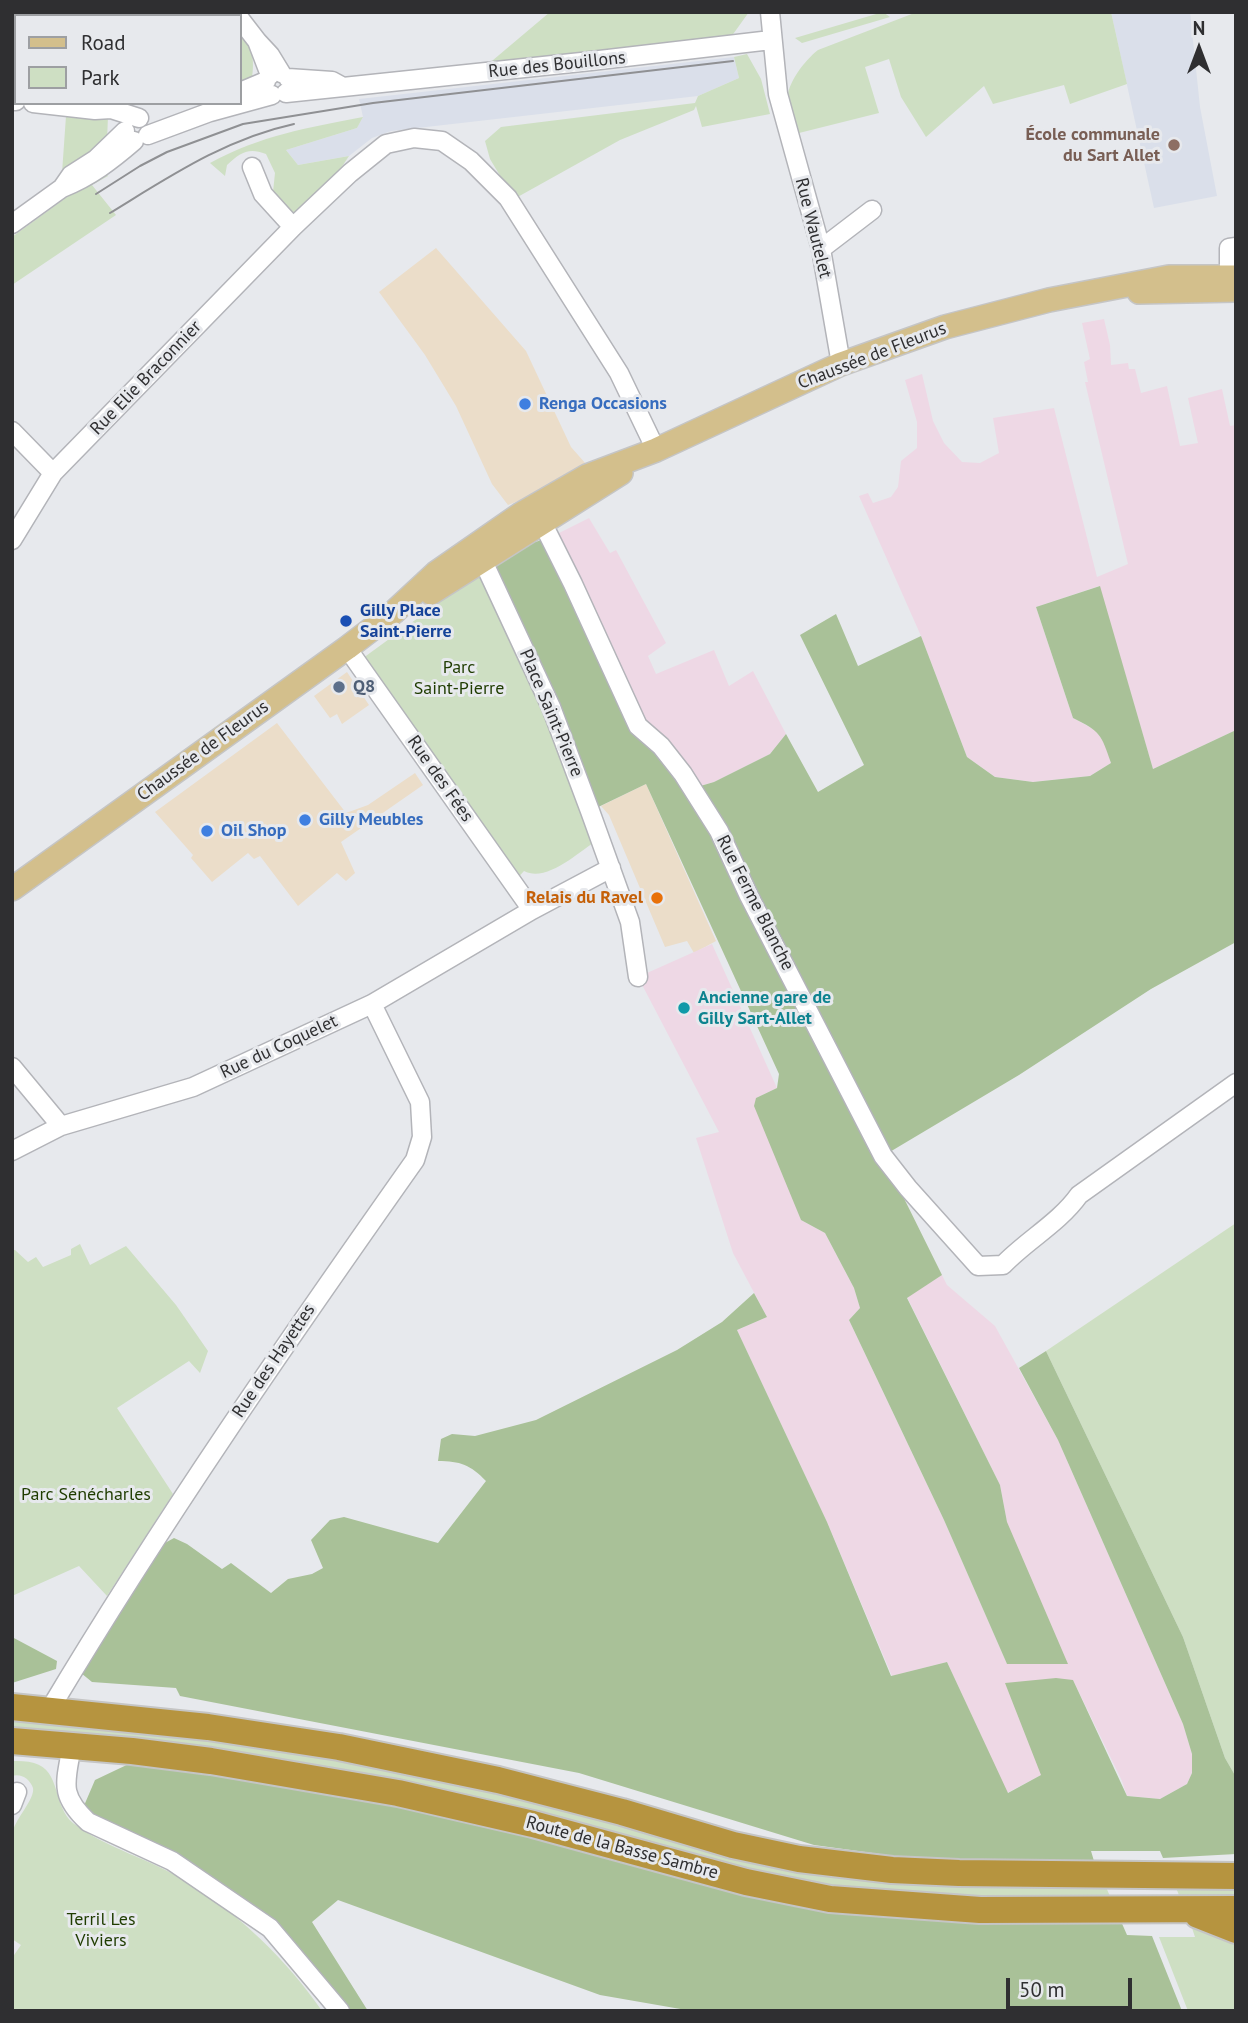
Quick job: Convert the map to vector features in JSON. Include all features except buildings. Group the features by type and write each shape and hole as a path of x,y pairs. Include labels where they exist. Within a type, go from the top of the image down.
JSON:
{"highway":[{"name":"Route de la Basse Sambre","path":"12,1707 208,1727 413,1761 498,1780 733,1845 799,1859 892,1870 1236,1876"},
{"name":"Route de la Basse Sambre","path":"12,1741 72,1745 224,1763 425,1798 571,1834 746,1882 831,1899 980,1910 1236,1909"},
{"path":"1184,1909 1236,1930"}],"main road":[{"name":"Chaussée de Fleurus","path":"394,612 441,588 483,561 587,476 656,450 841,364 945,327 1049,300 1169,277 1234,281"},
{"name":"Chaussée de Fleurus","path":"12,889 347,648 394,612 436,573 538,514"}],"street":[{"path":"770,12 771,40"},
{"path":"242,22 271,55 277,83"},
{"name":"Rue des Bouillons","path":"242,92 277,83 343,87 771,40"},
{"name":"Rue Wautelet","path":"771,40 778,94 821,249 841,364"},
{"name":"Rue des Bouillons","path":"242,98 277,83"},
{"path":"51,105 95,110 137,129"},
{"path":"12,224 62,188 71,175 137,129 199,105"},
{"name":"Rue des Bouillons","path":"137,129 210,112 226,105"},
{"name":"Rue Elie Braconnier","path":"12,540 53,473 293,227 350,173 386,144 414,138 442,141 471,161 508,198 619,373 656,450"},
{"path":"252,167 264,194 293,227"},
{"path":"821,249 872,211"},
{"path":"1234,281 1229,248 1236,247"},
{"path":"12,431 53,473"},
{"name":"Rue Ferme Blanche","path":"538,514 638,726 661,746 683,774 719,831 749,896 883,1156 978,1266 1003,1265 1019,1248 1067,1212 1079,1195 1236,1083"},
{"name":"Place Saint-Pierre","path":"483,561 551,707 611,868 630,922 638,977"},
{"name":"Rue des Fées","path":"347,648 532,910"},
{"name":"Rue du Coquelet","path":"12,1151 61,1126 193,1087 372,1004 532,910 611,868"},
{"name":"Rue des Hayettes","path":"50,1709 113,1604 268,1368 421,1148 420,1102 372,1004"},
{"path":"12,1067 61,1126"},
{"path":"72,1745 66,1789 70,1802 80,1815 88,1822 172,1861 270,1928 340,2011"}],"shaded area":[{"name":"École communale du Sart Allet","path":"1111,12 1190,12 1200,107 1217,196 1154,208"},
{"path":"734,57 739,78 698,96 391,131 372,138 349,156 298,165 286,150 357,128 363,117 359,99"},
{"path":"436,248 526,351 571,447 586,464 538,493 508,505 492,484 456,406 425,355 379,292"},
{"path":"1104,319 1111,365 1128,363 1129,369 1135,369 1141,393 1167,386 1180,446 1198,443 1188,398 1222,389 1230,426 1236,425 1236,730 1153,769 1099,586 1036,607 1073,718 1095,730 1105,743 1111,763 1090,776 1033,782 995,777 967,757 921,636 859,496 868,493 873,503 891,497 898,487 901,461 917,448 917,422 905,380 922,374 933,421 944,443 962,462 980,463 999,453 993,418 1054,408 1097,577 1128,564 1085,382 1088,382 1084,362 1090,359 1082,323"},
{"path":"589,518 610,553 616,550 666,643 648,656 656,674 714,650 729,686 753,671 786,734 770,754 714,782 697,787 642,725 551,537"},
{"path":"347,672 369,705 342,724 337,714 330,718 314,696"},
{"path":"277,723 346,813 368,805 415,773 423,785 341,842 355,873 346,881 337,873 298,906 260,856 254,859 248,853 212,882 191,858 193,855 155,812"},
{"path":"646,784 716,941 694,953 687,941 665,947 609,815 601,806"},
{"path":"712,944 777,1088 756,1098 801,1220 825,1233 854,1288 860,1308 849,1320 944,1520 1007,1664 1007,1522 1000,1485 907,1297 942,1275 947,1285 995,1326 1058,1440 1183,1724 1192,1754 1192,1773 1187,1784 1160,1799 1127,1796 1073,1680 1041,1775 1007,1793 947,1662 892,1676 827,1522 737,1330 767,1317 733,1253 696,1138 719,1132 638,977"}],"green space":[{"path":"550,12 749,12 731,37 486,66"},
{"path":"883,12 890,17 802,43 795,38"},
{"path":"917,12 1111,12 1127,84 1070,104 1064,85 993,104 984,86 926,137 901,97 889,59 865,67 879,113 799,133 787,101 793,80 808,60 818,50"},
{"path":"242,34 251,49 251,84 242,86"},
{"path":"747,54 761,79 770,114 702,127 696,106 694,110 620,140 514,199 490,159 485,141 501,127 695,103 698,96 739,78 734,57"},
{"path":"66,116 108,116 107,141 62,173"},
{"path":"363,117 357,128 286,150 298,165 349,156 302,212 292,213 273,192 275,173 266,154 249,151 240,154 227,165 225,176 210,163 266,139"},
{"path":"104,170 108,176 92,185 116,215 12,285 12,237"},
{"path":"551,537 627,712 697,787 714,782 770,754 786,734 818,792 864,765 800,635 836,614 858,666 921,636 967,757 995,777 1033,782 1090,776 1111,763 1099,735 1073,718 1036,607 1100,586 1153,769 1236,730 1236,942 1151,989 1019,1075 883,1156 942,1275 907,1298 1000,1485 1007,1522 1068,1664 1007,1664 944,1520 849,1320 860,1308 854,1288 825,1233 801,1220 754,1106 756,1098 777,1088 779,1074 646,784 590,811 494,584 496,564 532,543"},
{"name":"Parc Saint-Pierre","path":"481,572 494,584 598,840 552,870 533,874 524,871 513,883 359,661"},
{"path":"1236,1223 1236,1777 1225,1758 1183,1637 1046,1351"},
{"name":"Parc Sénécharles","path":"80,1244 90,1265 126,1246 176,1305 208,1351 200,1373 189,1361 117,1408 173,1494 107,1596 79,1566 12,1596 12,1250 28,1262 36,1257 43,1267 71,1255 71,1249"},
{"path":"754,1293 767,1317 737,1330 827,1522 891,1676 947,1662 1008,1793 1041,1775 1005,1683 1056,1678 1073,1680 1127,1796 1160,1799 1187,1784 1192,1773 1192,1754 1183,1724 1058,1440 1019,1368 1046,1351 1183,1637 1225,1758 1236,1777 1236,1854 1163,1858 1160,1851 1091,1851 1094,1861 924,1860 814,1845 579,1773 180,1696 176,1688 92,1682 81,1673 163,1544 174,1538 222,1569 231,1563 271,1593 288,1579 312,1574 323,1568 311,1540 330,1520 344,1517 438,1543 486,1481 465,1465 438,1461 441,1439 452,1434 475,1436 536,1420 677,1350 722,1322"},
{"path":"12,1637 57,1661 56,1669 12,1683"},
{"path":"12,1715 304,1750 561,1804 667,1835 1106,1887 1112,1901 889,1896 809,1887 12,1732"},
{"name":"Terril Les Viviers","path":"12,1761 26,1761 43,1767 53,1781 67,1816 86,1832 173,1874 226,1909 278,1956 322,2011 12,2011 12,1958 21,1945 12,1939 12,1839 15,1826 31,1798 33,1788 25,1778 12,1776"},
{"path":"135,1761 406,1806 825,1907 1120,1919 1127,1935 1152,1936 1182,2011 692,2011 600,1995 338,1900 312,1922 368,2011 342,2011 246,1911 80,1815 95,1780"},
{"path":"1236,1884 1236,1902 1182,1903 1175,1885"},
{"path":"1191,1925 1236,1943 1236,2011 1188,2011 1159,1937 1195,1937"}],"tram line":[{"path":"96,194 167,152 243,124 373,103 733,61"},
{"path":"110,213 221,149 294,124"}],"place":[{"name":"École communale du Sart Allet","path":"1174,145"},
{"name":"Renga Occasions","path":"525,404"},
{"name":"Gilly Place Saint-Pierre","path":"346,621"},
{"name":"Q8","path":"339,687"},
{"name":"Gilly Meubles","path":"305,820"},
{"name":"Oil Shop","path":"207,831"},
{"name":"Relais du Ravel","path":"657,898"},
{"name":"Ancienne gare de Gilly Sart-Allet","path":"684,1008"}]}
